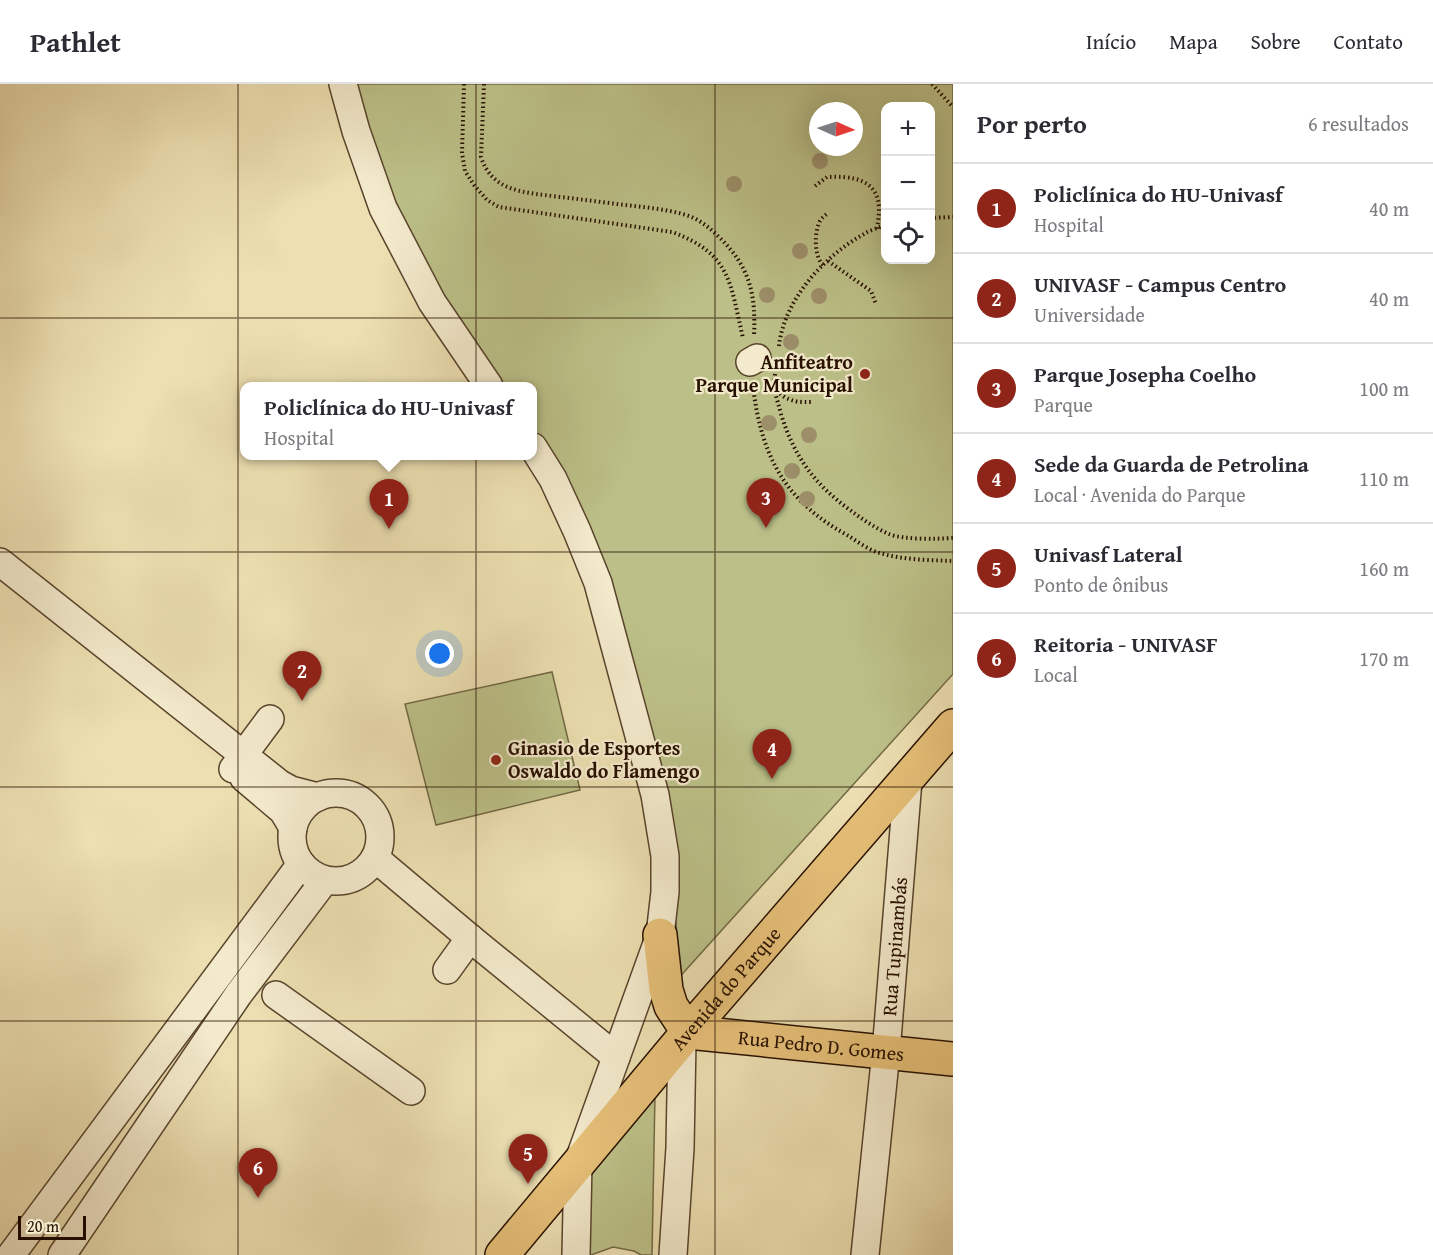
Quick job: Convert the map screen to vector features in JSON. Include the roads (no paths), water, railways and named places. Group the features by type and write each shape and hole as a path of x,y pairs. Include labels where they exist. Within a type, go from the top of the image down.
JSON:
{"main road":[{"name":"Avenida do Parque","path":"502,1255 685,1036 953,726"},
{"path":"660,935 666,990 685,1036"},
{"name":"Rua Pedro D. Gomes","path":"685,1036 953,1059"}],"street":[{"path":"343,84 356,131 383,208 432,302 486,382"},
{"path":"537,453 553,479 598,583 655,795 665,856 665,892 660,935 578,1163 576,1255"},
{"path":"0,562 238,762 283,811 293,828"},
{"path":"0,577 238,762 291,790 318,797"},
{"path":"238,762 270,719"},
{"name":"Rua Tupinambás","path":"865,1255 886,1052 908,780"},
{"path":"340,792 354,796 366,804 376,816 380,829 380,844 375,858 366,870 354,878 340,881 325,880 312,874 301,864 294,851 292,837 294,822 301,809 312,799 318,797 326,793 340,792"},
{"path":"375,858 470,939 616,1057"},
{"path":"11,1255 301,864"},
{"path":"62,1255 238,994 325,880"},
{"path":"447,970 470,939"},
{"path":"276,995 411,1091"},
{"path":"673,1255 685,1036"}],"place":[{"name":"Anfiteatro Parque Municipal","path":"865,374"},
{"name":"Parque Josepha Coelho","path":"766,528"},
{"name":"Policlínica do HU-Univasf","path":"389,529"},
{"name":"UNIVASF - Campus Centro","path":"302,701"},
{"name":"Ginasio de Esportes Oswaldo do Flamengo","path":"496,760"},
{"name":"Sede da Guarda de Petrolina","path":"772,779"},
{"name":"Univasf Lateral","path":"528,1184"},
{"name":"Reitoria - UNIVASF","path":"258,1198"}]}
